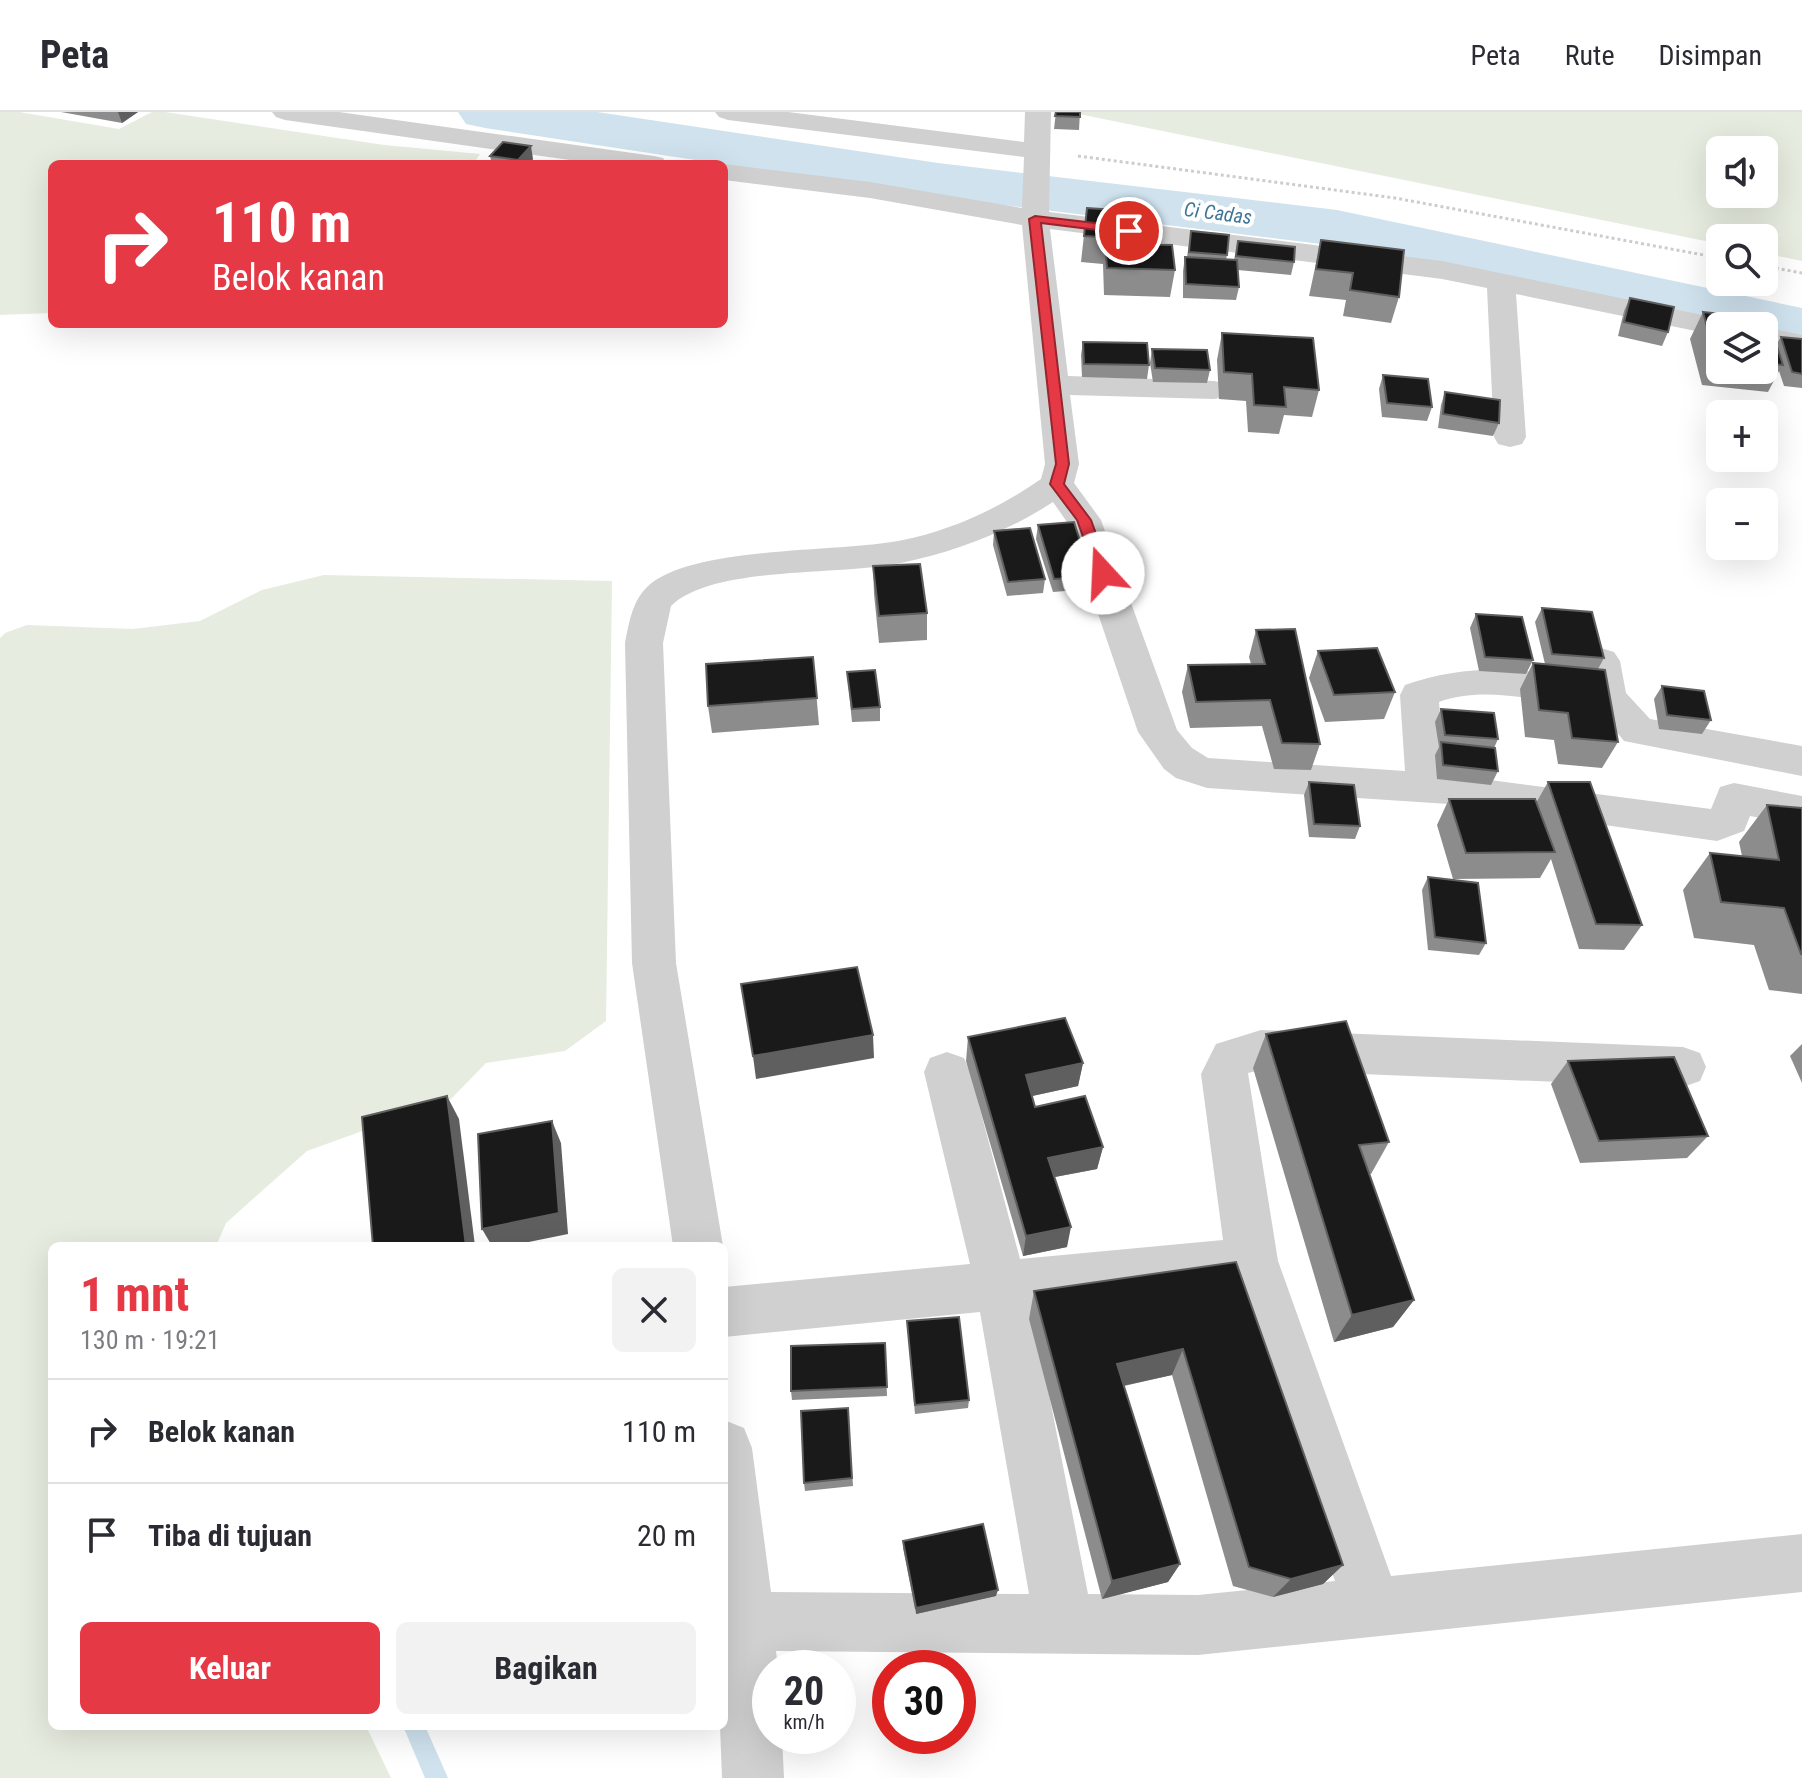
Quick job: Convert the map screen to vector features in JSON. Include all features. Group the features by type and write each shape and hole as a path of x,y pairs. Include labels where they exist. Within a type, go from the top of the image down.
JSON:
{"street":[{"path":"285,112 626,160"},
{"path":"728,112 1037,154"},
{"path":"697,1242 654,963 644,643 650,612 664,591 705,573 901,552 1000,521 1057,484 1062,464 1035,214 1038,112"},
{"path":"728,172 1442,270 1706,324"},
{"path":"1501,282 1510,437"},
{"path":"1778,339 1802,344"},
{"path":"1052,385 1214,390"},
{"path":"1057,484 1084,520 1158,732 1177,760 1190,769 1207,773 1464,790 1717,825 1729,820 1734,798 1802,811"},
{"path":"1426,788 1419,695 1461,683 1489,680 1604,679 1633,727 1645,734 1802,761"},
{"path":"1374,1606 1352,1551 1252,1261 1224,1074 1232,1058 1261,1050 1683,1067"},
{"path":"947,1072 1002,1287 1064,1623"},
{"path":"728,1312 1252,1261"},
{"path":"728,1481 745,1621 753,1778"},
{"path":"745,1621 1198,1625 1802,1563"}],"path":[{"path":"1037,154 1395,198 1706,255"},
{"path":"1778,269 1802,273"}],"shaded area":[{"path":"0,112 19,112 119,129 152,112 165,112 384,145 480,154 476,160 48,160 48,313 0,315"},
{"path":"1069,112 1802,112 1802,261 1778,256 1778,224 1706,224 1706,241"},
{"path":"324,575 612,581 606,1021 565,1051 486,1063 451,1099 307,1151 226,1223 218,1242 48,1242 48,1730 368,1730 391,1778 0,1778 0,638 27,625 133,629 200,621 262,590"}],"building":[{"path":"1056,112 1080,112 1080,117 1055,116"},
{"path":"503,142 531,146 518,160 490,156"},
{"path":"1087,208 1129,211 1127,227 1148,229 1147,240 1084,236"},
{"path":"1191,231 1229,235 1227,255 1189,252"},
{"path":"1321,240 1404,250 1399,297 1350,290 1353,273 1316,269"},
{"path":"1238,241 1295,247 1294,262 1236,256"},
{"path":"1105,243 1172,245 1175,270 1107,268"},
{"path":"1185,257 1237,260 1239,287 1186,284"},
{"path":"1630,298 1674,307 1668,332 1624,322"},
{"path":"1222,333 1313,338 1319,390 1284,387 1286,407 1254,405 1252,374 1224,372"},
{"path":"1781,337 1802,339 1802,374 1792,372"},
{"path":"1083,342 1147,343 1149,365 1084,364"},
{"path":"1152,349 1207,350 1210,370 1155,368"},
{"path":"1383,375 1428,379 1432,407 1387,403"},
{"path":"1445,392 1500,400 1499,423 1443,414"},
{"path":"1074,522 1091,576 1054,579 1038,525"},
{"path":"1030,528 1045,579 1008,582 994,531"},
{"path":"920,564 927,613 879,616 873,566"},
{"path":"1542,608 1592,612 1604,658 1552,654"},
{"path":"1476,614 1522,617 1533,660 1485,657"},
{"path":"1295,629 1320,744 1282,743 1270,700 1196,702 1188,665 1265,664 1256,630"},
{"path":"1377,648 1395,692 1334,695 1318,651"},
{"path":"813,657 817,698 708,706 706,664"},
{"path":"1533,663 1605,670 1618,742 1572,738 1568,713 1539,710"},
{"path":"875,670 880,707 852,709 847,672"},
{"path":"1662,686 1704,691 1711,720 1667,715"},
{"path":"1441,709 1494,713 1498,739 1445,735"},
{"path":"1441,742 1495,748 1498,771 1443,765"},
{"path":"1309,782 1354,785 1360,826 1314,824"},
{"path":"1548,782 1590,782 1642,925 1596,924"},
{"path":"1449,799 1535,799 1555,852 1466,853"},
{"path":"1767,805 1802,808 1802,954 1784,908 1721,902 1710,853 1779,860"},
{"path":"1428,877 1478,883 1486,943 1435,937"},
{"path":"857,967 873,1035 753,1056 741,984"},
{"path":"1065,1018 1083,1063 1026,1075 1035,1107 1085,1096 1103,1147 1048,1158 1071,1227 1026,1236 968,1037"},
{"path":"1346,1021 1389,1142 1359,1145 1414,1300 1352,1315 1266,1034"},
{"path":"1674,1057 1708,1136 1599,1141 1568,1061"},
{"path":"447,1096 465,1242 373,1242 362,1117"},
{"path":"552,1121 559,1213 482,1229 478,1134"},
{"path":"1236,1262 1343,1565 1291,1579 1249,1567 1183,1349 1117,1364 1180,1564 1112,1581 1034,1291"},
{"path":"959,1317 969,1400 915,1405 907,1321"},
{"path":"885,1343 887,1387 791,1391 791,1346"},
{"path":"848,1408 852,1478 804,1483 801,1411"},
{"path":"983,1524 998,1590 916,1608 903,1541"}],"waterway":[{"name":"Ci Cadas","path":"485,112 938,180 1337,228 1802,328"},
{"path":"416,1730 437,1778"}],"route":[{"path":"1103,573 1084,520 1057,484 1062,464 1035,219 1129,231"}]}
